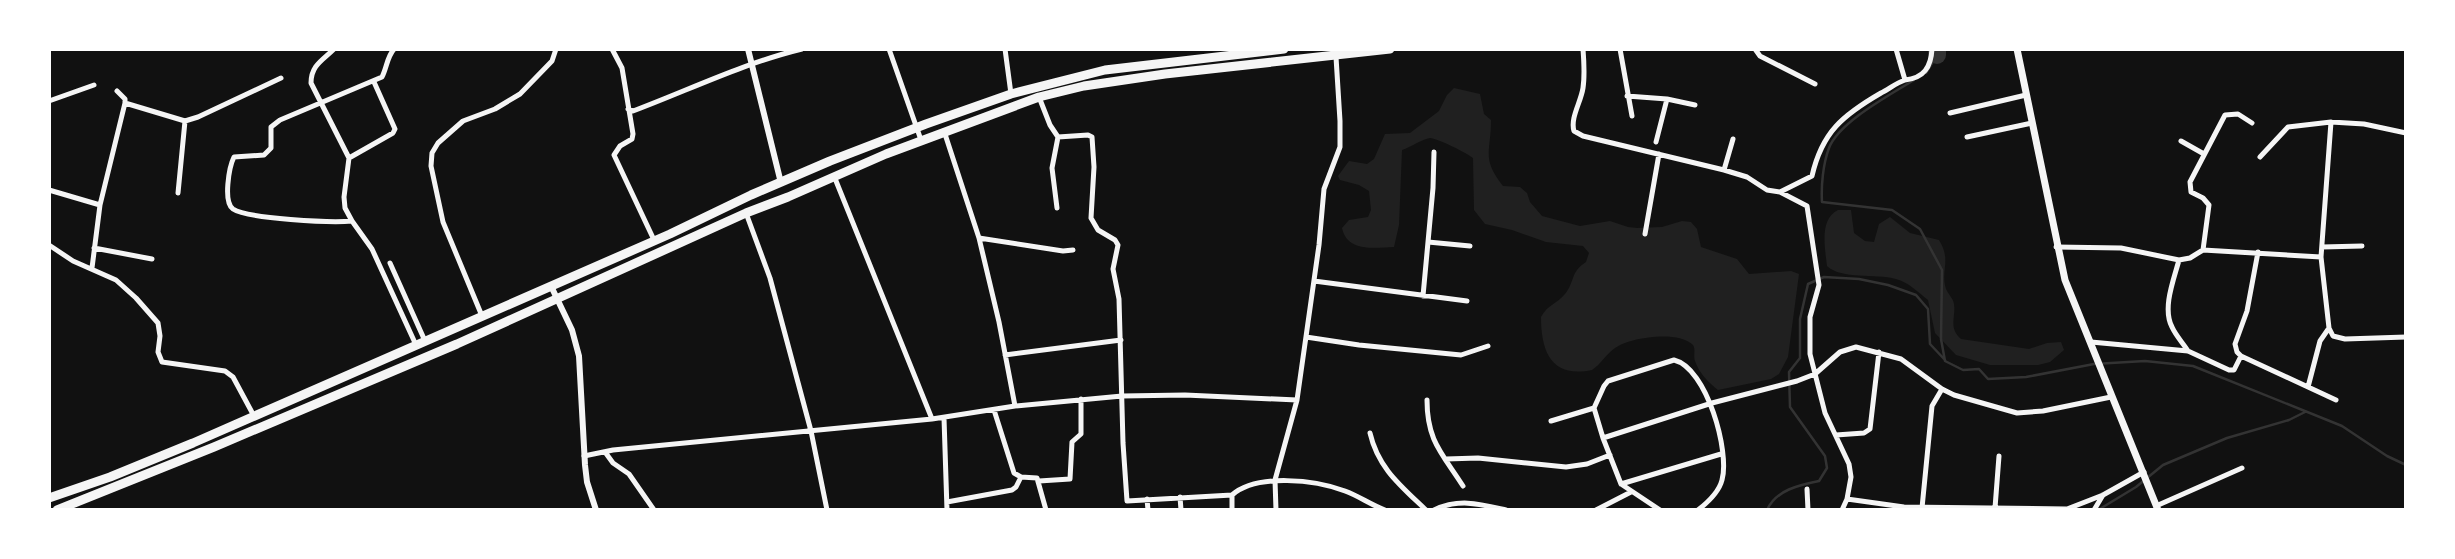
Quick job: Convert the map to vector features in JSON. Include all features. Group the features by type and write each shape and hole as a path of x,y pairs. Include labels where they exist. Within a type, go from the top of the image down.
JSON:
{"highway":[{"path":"49,498 89,485 254,416 830,161 1011,94 1105,70 1284,49"},
{"path":"57,510 457,344 746,213 921,140 1039,97 1084,86 1390,49"},
{"path":"1269,51 1272,62"},
{"path":"670,234 675,246"},
{"path":"254,416 258,427"},
{"path":"89,485 94,496"}],"main road":[{"path":"2017,49 2065,280 2157,508"}],"street":[{"path":"334,49 317,63 312,73 312,83 349,159 345,208 372,249 416,345"},
{"path":"352,221 270,218 233,209 228,199 230,168 234,157 264,155 269,152 271,128 275,123 382,77 386,69 387,52 394,49"},
{"path":"482,317 443,222 431,166 432,153 438,143 463,121 495,109 520,94 552,61 556,50 564,49"},
{"path":"612,49 622,68 633,137 620,146 614,155 654,240"},
{"path":"748,49 781,184"},
{"path":"628,109 633,111 751,64 802,49"},
{"path":"889,49 921,140"},
{"path":"1005,49 1011,94"},
{"path":"1583,49 1583,89 1572,121 1574,131 1747,177 1767,190 1780,192 1807,206 1819,285 1810,317 1810,354 1825,413 1851,470 1847,499 1842,510"},
{"path":"1620,49 1632,116"},
{"path":"1755,49 1760,56 1815,84"},
{"path":"1896,49 1905,80"},
{"path":"1780,192 1812,176 1826,138 1840,120 1859,105 1925,72 1933,49"},
{"path":"1276,510 1275,480 1297,400 1324,189 1340,147 1336,57"},
{"path":"125,103 185,121 281,78"},
{"path":"349,159 393,133 395,129 374,82"},
{"path":"49,101 94,85"},
{"path":"92,268 100,205 125,103 124,97 117,91"},
{"path":"1950,113 2026,95"},
{"path":"1627,96 1667,99 1695,105"},
{"path":"1039,97 1058,137 1052,168 1057,208"},
{"path":"1656,142 1667,99"},
{"path":"2203,250 2208,205 2203,198 2191,192 2189,185 2225,115 2238,114 2252,123"},
{"path":"178,193 185,121"},
{"path":"1967,137 2032,122"},
{"path":"2260,156 2288,127 2331,122 2364,124 2406,133"},
{"path":"2331,122 2321,257 2329,328 2335,337 2345,339 2406,337"},
{"path":"944,131 979,238 1015,407"},
{"path":"1058,137 1088,135 1093,139 1094,198 1091,218 1098,230 1115,240 1118,245 1113,269 1119,299 1121,340 1127,501 1123,510"},
{"path":"1724,170 1733,139"},
{"path":"2181,141 2204,153"},
{"path":"1423,296 1434,152"},
{"path":"1646,234 1659,154"},
{"path":"834,176 932,419"},
{"path":"49,190 100,205"},
{"path":"746,213 768,271 811,430 827,510"},
{"path":"979,238 1063,251 1073,250"},
{"path":"1428,242 1470,246"},
{"path":"49,245 73,261 116,280 126,289 158,323 162,362 225,371 233,377 254,416"},
{"path":"2322,247 2362,246"},
{"path":"2056,247 2113,247 2179,260 2190,258 2203,250 2321,257"},
{"path":"94,248 152,259"},
{"path":"2258,252 2247,311 2235,344 2237,352 2336,400"},
{"path":"2179,260 2171,293 2169,317 2171,327 2188,351"},
{"path":"390,263 425,341"},
{"path":"1314,281 1467,301"},
{"path":"551,286 572,330 581,371 584,456 587,482 596,510"},
{"path":"2308,387 2320,341 2329,328"},
{"path":"1306,337 1461,355 1488,346"},
{"path":"1005,355 1121,340"},
{"path":"2092,344 2188,351 2229,370 2234,370 2242,356"},
{"path":"1603,438 1712,402 1797,381 1815,373 1830,359 1849,349 1864,348 1879,352 1909,364 1942,389 2024,413 2111,397"},
{"path":"1836,435 1864,433 1870,429 1879,352"},
{"path":"1660,510 1621,485 1594,408 1608,381 1674,360 1688,367 1712,402 1721,454 1722,480 1712,497 1698,510"},
{"path":"1922,508 1932,406 1942,389"},
{"path":"584,456 944,418 1081,399 1185,395 1297,400"},
{"path":"994,410 1014,472 1021,477 1036,478 1039,481 1070,480 1072,442 1081,434 1081,399"},
{"path":"1427,400 1430,436 1463,486"},
{"path":"1551,421 1594,408"},
{"path":"944,418 947,507"},
{"path":"1370,433 1374,452 1388,473 1426,510"},
{"path":"605,452 613,463 629,474 654,510"},
{"path":"1621,485 1721,454"},
{"path":"1446,459 1478,458 1566,467 1587,464 1610,455"},
{"path":"1996,508 1999,456"},
{"path":"2157,508 2242,468"},
{"path":"1847,499 1943,509 2067,509 2103,495 2144,473"},
{"path":"939,510 1015,489 1021,477"},
{"path":"1127,501 1232,495 1247,485 1275,480 1332,487 1385,510"},
{"path":"1039,481 1046,510"},
{"path":"1807,489 1808,510"},
{"path":"1596,510 1631,492"},
{"path":"1232,495 1232,510"},
{"path":"2094,510 2103,495"},
{"path":"1180,497 1181,510"},
{"path":"1147,499 1148,510"},
{"path":"1434,510 1447,503 1460,502 1506,510"}],"shaded area":[{"path":"1454,88 1480,94 1484,114 1491,120 1489,155 1492,169 1503,186 1520,187 1527,193 1530,202 1542,216 1580,226 1610,221 1637,228 1691,222 1697,229 1701,247 1737,259 1749,274 1791,271 1799,274 1788,357 1779,374 1771,379 1718,390 1699,369 1694,359 1693,345 1686,340 1666,336 1643,338 1622,344 1592,370 1567,370 1558,366 1543,342 1541,317 1568,290 1575,273 1586,262 1589,253 1583,246 1546,242 1485,224 1474,210 1473,158 1434,139 1424,140 1402,150 1399,225 1394,247 1362,247 1349,241 1342,228 1349,220 1368,217 1371,210 1369,191 1340,180 1338,176 1349,161 1367,164 1374,159 1385,134 1410,133 1439,111"},
{"path":"1838,210 1851,210 1854,233 1865,241 1874,242 1879,224 1890,217 1910,233 1939,240 1945,254 1946,289 1954,304 1954,327 1961,339 2029,349 2061,342 2064,350 2050,362 2038,365 1990,365 1956,355 1935,333 1928,300 1909,285 1888,277 1841,273 1827,266 1826,227 1832,214"}],"waterway":[{"path":"1937,49 1937,55"},
{"path":"1926,73 1937,55"},
{"path":"1914,80 1866,110 1835,138 1825,161 1822,202 1892,210 1920,229 1942,270 1941,339 1945,361 1963,370 1979,369 1988,379 2026,377 2094,364 2145,361 2193,366 2342,426 2387,456 2406,465"},
{"path":"1767,510 1782,493 1819,481 1827,468 1825,456 1790,407 1789,372 1800,358 1800,319 1808,284 1824,277 1859,279 1916,295 1928,309 1930,344 1945,360"},
{"path":"2098,510 2136,487 2163,465 2227,438 2289,420 2305,412"}]}
